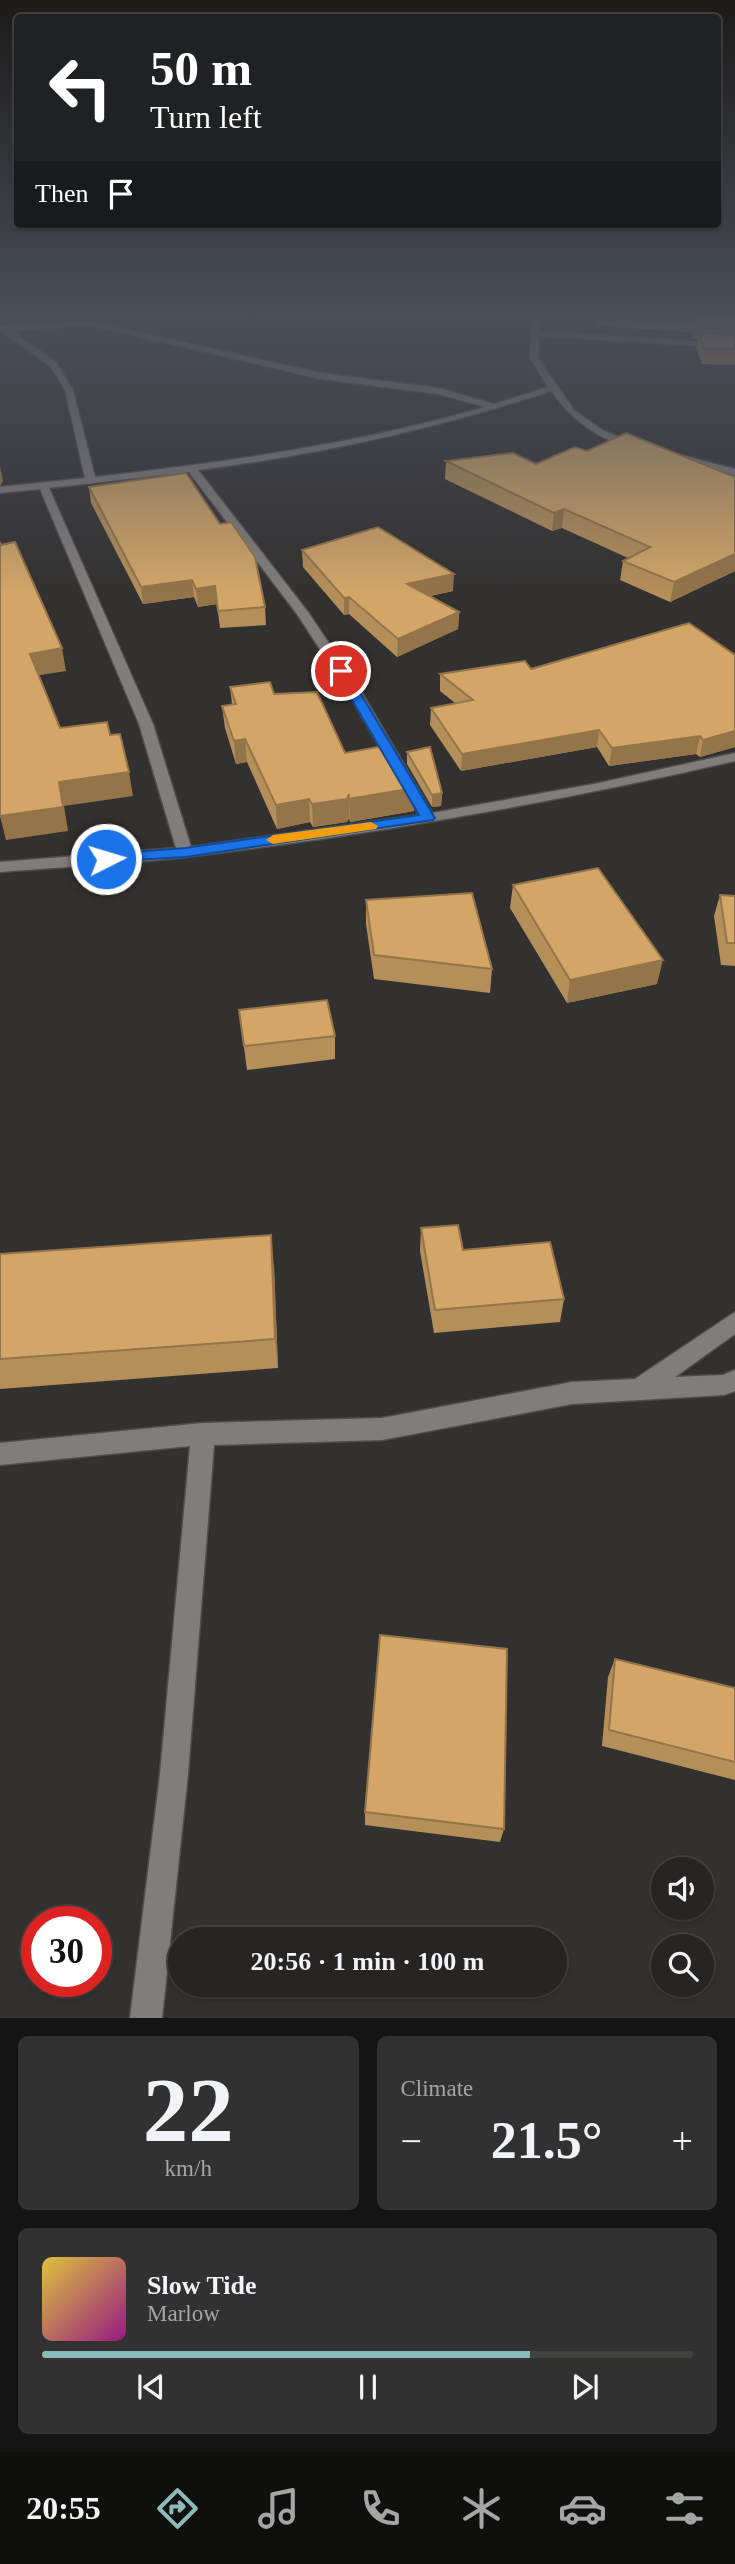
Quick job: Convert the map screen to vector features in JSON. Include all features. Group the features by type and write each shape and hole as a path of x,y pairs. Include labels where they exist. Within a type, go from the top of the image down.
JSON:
{"street":[{"path":"73,407 91,480"},
{"path":"0,490 191,468 337,447 492,407"},
{"path":"567,407 599,432 644,449"},
{"path":"670,456 735,472"},
{"path":"191,468 302,612 354,691 428,818"},
{"path":"43,485 146,724 185,852"},
{"path":"0,867 185,852 428,818 574,794 735,757"},
{"path":"638,1390 735,1322"},
{"path":"0,1454 203,1434 382,1429 572,1392 724,1385 735,1380"},
{"path":"146,2018 174,1774 203,1434"}],"building":[{"path":"626,433 735,477 735,554 674,582 623,561 650,547 564,509 554,513 446,461 513,453 536,464 575,447 587,451"},
{"path":"186,473 220,524 231,522 255,557 265,607 218,611 215,586 196,589 192,580 141,587 89,487"},
{"path":"378,527 454,574 407,584 459,612 398,639 349,597 344,598 302,550"},
{"path":"0,542 1,545 15,542 62,648 30,654 60,728 107,722 110,735 120,734 129,772 59,782 63,807 0,816"},
{"path":"689,623 735,655 735,731 703,740 700,736 612,748 599,730 462,754 431,708 473,700 440,674 525,661 531,669"},
{"path":"270,682 274,694 317,692 345,753 389,745 414,788 349,799 349,794 347,799 312,804 309,799 276,805 245,739 234,741 222,706 236,704 230,687"},
{"path":"430,747 442,793 432,795 407,752"},
{"path":"598,868 663,960 570,980 513,885"},
{"path":"472,893 492,969 374,955 366,900"},
{"path":"720,895 735,896 735,943 727,943"},
{"path":"327,1000 335,1036 244,1046 239,1010"},
{"path":"458,1225 463,1250 550,1242 564,1299 435,1310 421,1228"},
{"path":"271,1235 275,1339 0,1359 0,1254"},
{"path":"380,1635 507,1649 504,1829 365,1812"},
{"path":"615,1659 735,1688 735,1762 609,1730"}],"slow traffic":[{"path":"273,840 371,826"}],"route":[{"path":"106,859 185,852 428,818 341,671"}]}
